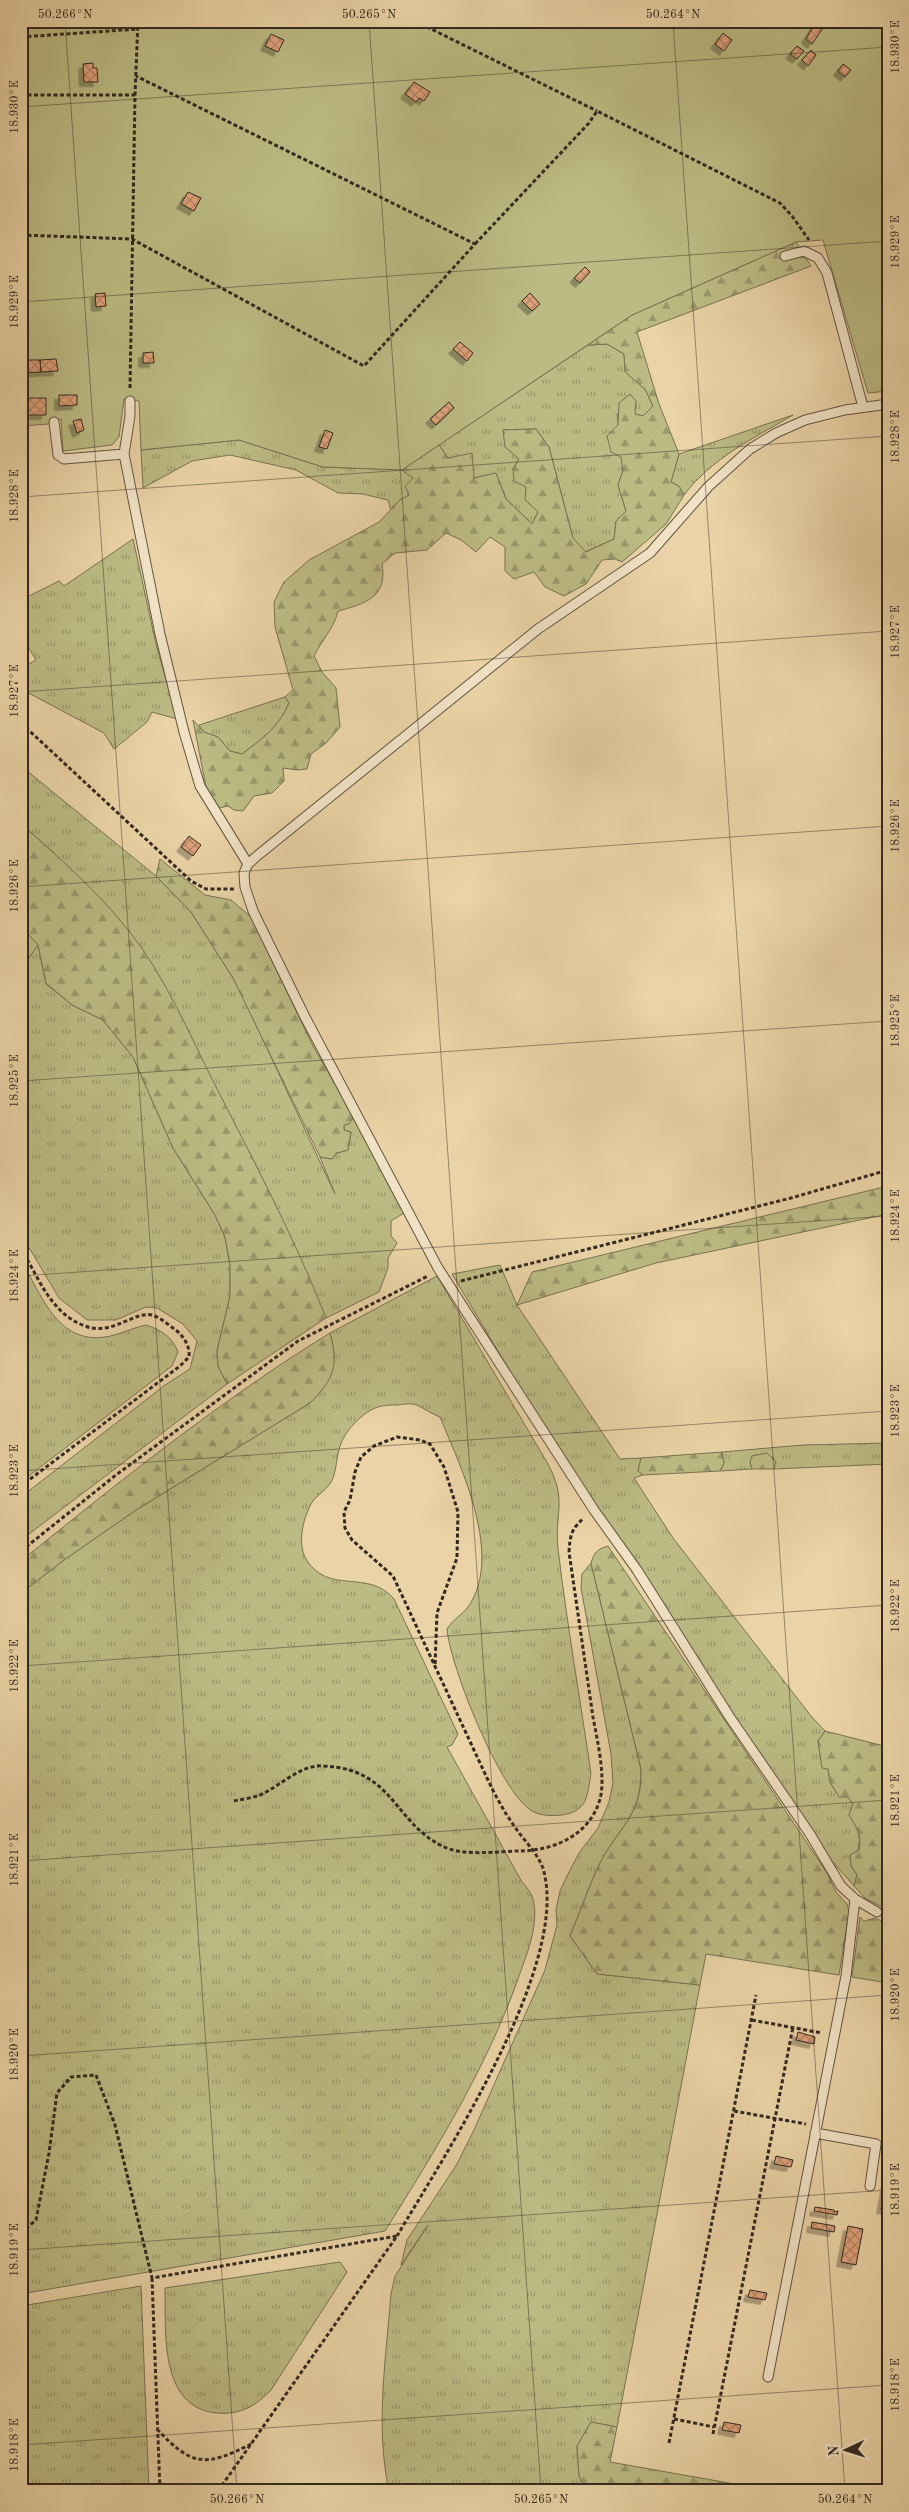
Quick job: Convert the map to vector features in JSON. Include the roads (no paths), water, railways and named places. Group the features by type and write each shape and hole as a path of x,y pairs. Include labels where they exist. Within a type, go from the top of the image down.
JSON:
{"lane":[{"path":"785,256 804,251 818,258 827,273 863,407"},
{"path":"130,402 130,416 124,454 160,634 194,768 212,808 248,864"},
{"path":"877,1912 855,1899 841,1886 810,1834 730,1716 637,1570 594,1510 448,1284 418,1234 286,979 253,912 245,888 244,873 248,864 538,629 650,554 708,487 750,449 776,433 805,420 863,407 888,404"},
{"path":"54,422 58,455 64,460 124,454"},
{"path":"768,2377 846,1976 855,1899"},
{"path":"815,2133 876,2144 870,2186"}]}
